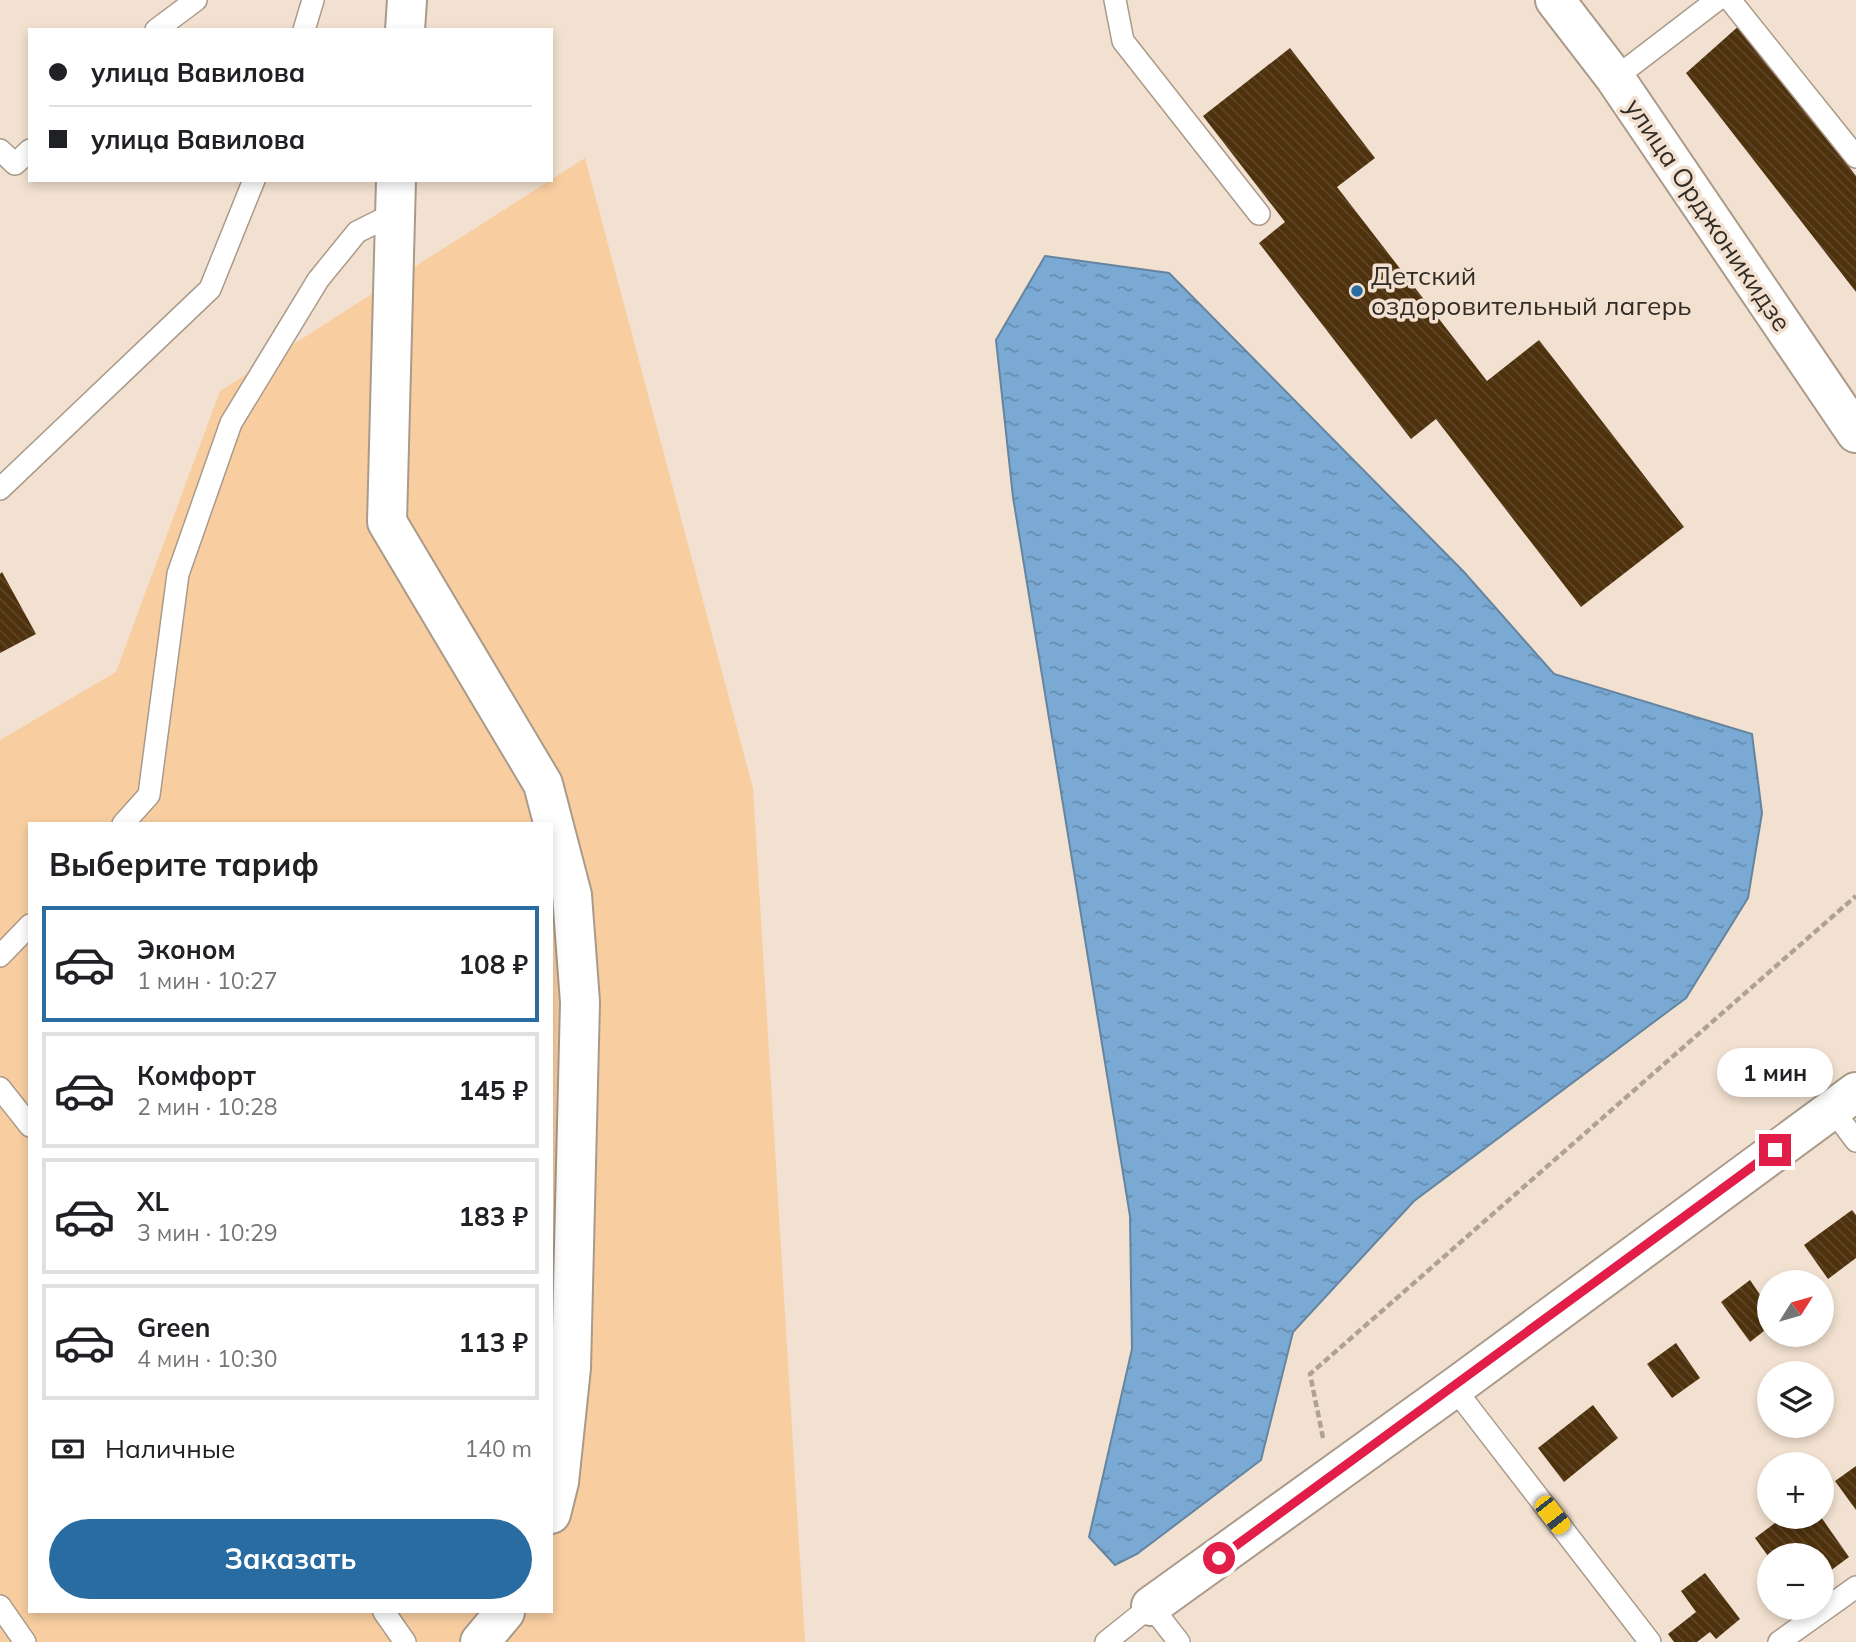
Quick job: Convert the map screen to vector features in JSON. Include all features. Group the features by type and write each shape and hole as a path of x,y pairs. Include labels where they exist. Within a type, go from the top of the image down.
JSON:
{"street":[{"path":"405,28 407,0"},
{"name":"улица Орджоникидзе","path":"1555,0 1615,78 1856,433"},
{"path":"394,197 387,522 543,784 553,822"},
{"path":"553,822 572,895 580,1002 561,1366 559,1482 553,1506"},
{"path":"1151,1606 1454,1388 1844,1100"},
{"path":"480,1642 504,1613"}],"lane":[{"path":"159,28 196,0"},
{"path":"305,28 313,0"},
{"path":"1115,0 1123,41 1259,214"},
{"path":"1615,78 1717,0"},
{"path":"1730,0 1856,157"},
{"path":"0,150 15,164 28,152"},
{"path":"0,489 209,289 253,182"},
{"path":"131,821 149,795 177,575 231,423 318,280 357,232 394,197"},
{"path":"0,956 28,927"},
{"path":"0,1087 28,1123"},
{"path":"1844,1100 1856,1141"},
{"path":"1454,1388 1650,1642"},
{"path":"1779,1642 1856,1587"},
{"path":"0,1606 25,1642"},
{"path":"1106,1642 1151,1606 1179,1642"},
{"path":"385,1613 405,1642"}],"path":[{"path":"1331,1477 1310,1374 1856,896"}],"shaded area":[{"path":"585,158 753,788 805,1642 0,1642 0,740 116,672 220,391 547,182 553,182 553,178"}],"water":[{"path":"1045,256 1169,273 1464,572 1554,674 1752,734 1762,813 1748,898 1686,998 1414,1201 1293,1332 1261,1460 1137,1554 1115,1565 1089,1537 1132,1349 1130,1216 1013,497 996,340"}],"building":[{"path":"1741,24 1856,176 1856,292 1686,73"},
{"name":"Детский оздоровительный лагерь","path":"1290,48 1375,158 1337,187 1487,381 1539,340 1684,527 1581,607 1436,419 1411,439 1259,243 1285,222 1203,116"},
{"path":"2,572 36,634 0,653 0,574"},
{"path":"1852,1210 1856,1215 1856,1258 1834,1274 1834,1270 1822,1270 1804,1245"},
{"path":"1750,1280 1757,1290 1757,1336 1750,1342 1721,1302"},
{"path":"1676,1343 1700,1378 1672,1398 1647,1364"},
{"path":"1593,1405 1618,1438 1564,1482 1538,1448"},
{"path":"1856,1466 1856,1510 1835,1481"},
{"path":"1767,1529 1829,1529 1849,1557 1834,1568 1834,1543 1759,1543 1755,1538"},
{"path":"1705,1573 1740,1619 1716,1639 1710,1632 1697,1642 1674,1642 1668,1634 1696,1612 1681,1591"}],"place":[{"name":"Детский оздоровительный лагерь","path":"1357,291"}],"route":[{"path":"1219,1558 1775,1150"}]}
